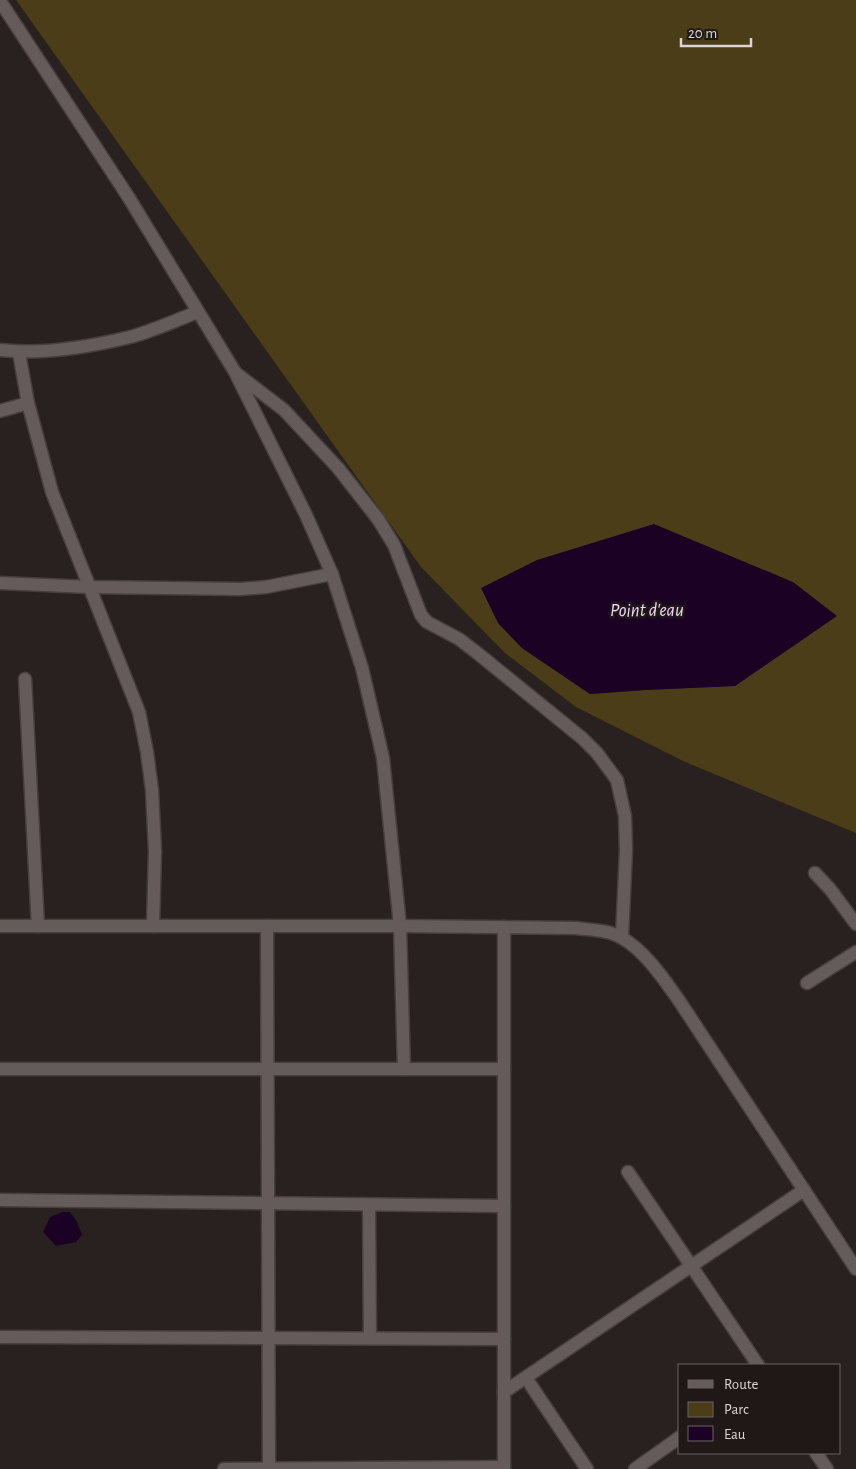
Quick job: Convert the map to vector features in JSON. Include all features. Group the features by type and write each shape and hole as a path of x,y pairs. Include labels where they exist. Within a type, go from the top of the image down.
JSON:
{"street":[{"path":"0,1 130,198 235,372 306,515 332,574 362,668 383,758 400,926 404,1069"},
{"path":"0,350 19,352 70,348 130,337 198,312"},
{"path":"19,352 28,403 52,492 139,712 147,752 155,851 153,926"},
{"path":"235,372 284,410 338,468 378,519 394,545 421,615 427,622 459,639 582,738 597,753 617,780 625,816 626,850 622,937"},
{"path":"0,411 28,403"},
{"path":"0,583 89,587 241,589 332,574"},
{"path":"25,678 38,926"},
{"path":"815,873 830,889 856,924"},
{"path":"0,926 576,928 601,931 622,937 638,950 659,972 856,1269"},
{"path":"267,926 270,1469"},
{"path":"224,1469 504,1468 504,927"},
{"path":"807,983 856,952"},
{"path":"0,1069 504,1069"},
{"path":"628,1172 757,1364"},
{"path":"504,1392 804,1190"},
{"path":"0,1200 504,1206"},
{"path":"370,1205 370,1338"},
{"path":"0,1337 504,1338"},
{"path":"526,1378 587,1469"},
{"path":"635,1469 678,1438"},
{"path":"817,1454 827,1469"}],"green space":[{"path":"16,0 856,0 856,833 683,761 576,707 505,653 421,567","holes":["836,616 735,686 590,694 522,648 498,623"]}],"water":[{"name":"Point d'eau","path":"654,524 793,582 837,616 735,686 590,694 522,648 498,623 481,588 537,560"},
{"path":"63,1212 70,1212 77,1222 82,1235 76,1242 56,1246 43,1232 50,1217"}]}
